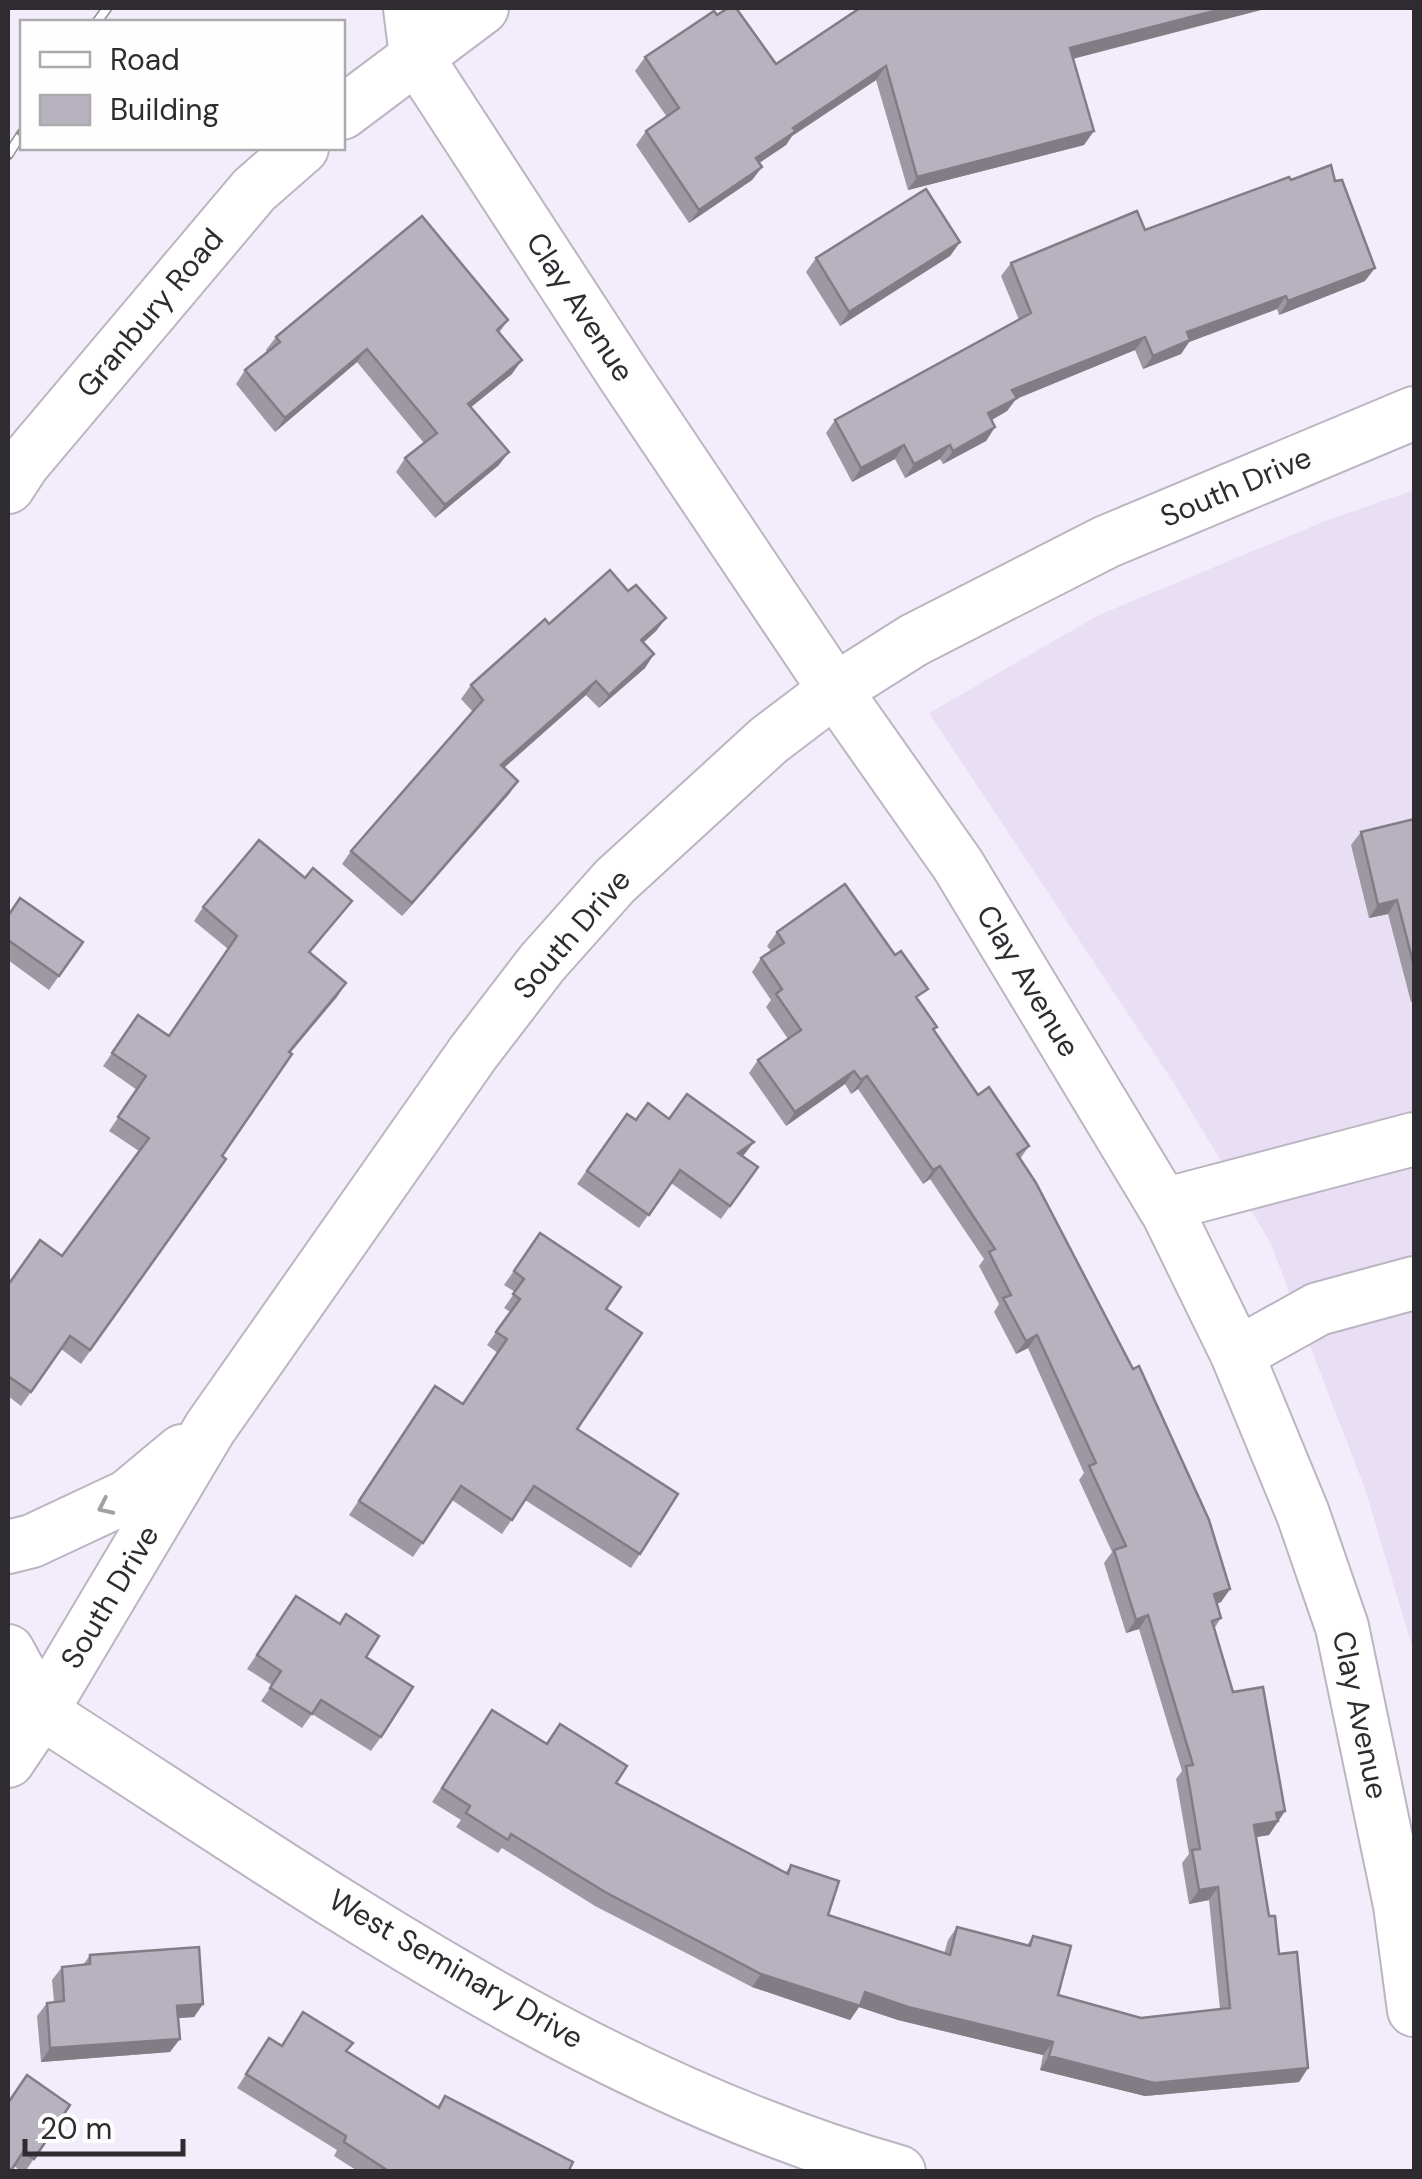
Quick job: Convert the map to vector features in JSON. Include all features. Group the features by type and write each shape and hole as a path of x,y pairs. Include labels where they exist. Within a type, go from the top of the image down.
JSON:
{"street":[{"path":"345,110 413,32 482,8"},
{"name":"Clay Avenue","path":"413,32 623,374 835,690 958,864 1163,1205 1237,1354 1303,1514 1342,1627 1400,1905 1414,2010"},
{"name":"Granbury Road","path":"8,487 23,464 254,190 300,150"},
{"name":"South Drive","path":"8,1761 24,1710 210,1428 472,1053 542,962 629,868 770,740 835,690 914,640 1106,542 1414,413"},
{"path":"1163,1205 1414,1139"},
{"path":"1237,1354 1318,1309 1414,1283"},
{"path":"8,1547 32,1541 128,1496 210,1428"},
{"name":"West Seminary Drive","path":"8,1651 24,1710 440,1967 564,2036 710,2103 850,2158 898,2172"}],"shaded area":[{"path":"1414,490 1414,1653 1365,1489 1270,1242 1175,1085 929,713 1099,615 1325,521"}],"building":[{"path":"736,8 776,64 860,8 1226,8 1070,48 1094,131 917,177 886,66 793,128 796,131 756,158 762,167 699,210 646,131 679,108 645,57 714,11 717,15"},
{"path":"1331,165 1335,181 1342,180 1375,268 1288,301 1286,296 1187,332 1190,340 1153,356 1145,337 1012,390 1017,398 988,413 995,427 953,451 950,445 914,464 904,445 861,468 835,420 1031,313 1011,263 1137,211 1145,230"},
{"path":"926,189 960,242 849,312 816,258"},
{"path":"422,216 508,320 497,330 522,360 468,404 509,452 445,505 405,458 437,433 367,349 285,418 245,370 280,342 276,337"},
{"path":"610,570 628,591 636,585 666,618 641,640 654,654 609,695 596,681 501,765 518,781 412,903 351,851 483,700 471,685 545,619 549,624"},
{"path":"1414,819 1414,966 1397,900 1378,905 1361,832"},
{"path":"259,840 305,878 313,868 352,901 309,952 346,983 289,1052 292,1054 222,1156 226,1159 90,1350 70,1336 31,1392 8,1376 8,1285 40,1240 62,1256 149,1138 118,1117 146,1076 112,1053 138,1015 169,1036 237,936 203,907"},
{"path":"845,884 895,955 901,951 928,989 916,997 978,1095 989,1087 1029,1146 1017,1154 1133,1369 1139,1366 1209,1520 1230,1589 1214,1594 1221,1618 1212,1621 1233,1692 1263,1687 1285,1811 1276,1813 1278,1821 1254,1825 1269,1916 1275,1916 1279,1954 1297,1952 1308,2068 1154,2083 1049,2056 1053,2042 908,2007 865,1992 860,2006 761,1974 605,1892 511,1834 508,1840 466,1813 470,1806 442,1788 492,1710 547,1744 560,1724 627,1766 616,1783 788,1874 791,1865 839,1881 828,1915 950,1955 957,1927 1030,1946 1033,1936 1071,1946 1058,1995 1141,2018 1230,2008 1218,1887 1199,1890 1192,1850 1200,1849 1186,1766 1193,1765 1148,1615 1136,1620 1114,1550 1126,1546 1089,1466 1096,1463 1037,1335 1026,1341 1003,1298 1011,1295 989,1252 995,1249 940,1166 933,1170 867,1076 861,1080 854,1071 795,1112 758,1060 801,1030 776,994 782,989 761,958 784,943 777,932"},
{"path":"20,898 83,942 59,976 8,940 8,916"},
{"path":"687,1094 754,1142 738,1153 758,1167 730,1206 680,1170 649,1215 587,1171 627,1114 636,1120 648,1103 669,1119"},
{"path":"540,1233 621,1287 606,1309 642,1333 577,1429 678,1494 640,1554 534,1486 512,1520 461,1486 423,1543 359,1501 435,1386 463,1404 507,1339 496,1332 520,1299 513,1294 524,1279 514,1271"},
{"path":"296,1596 340,1624 346,1614 379,1636 366,1657 413,1687 381,1737 321,1700 312,1714 270,1688 281,1671 257,1655"},
{"path":"199,1947 203,2004 177,2006 180,2039 50,2048 47,2003 64,2001 62,1967 90,1964 90,1955"},
{"path":"303,2012 353,2043 346,2051 439,2108 445,2096 573,2162 568,2172 390,2172 344,2142 346,2136 246,2074 269,2038 282,2046"},
{"path":"27,2075 70,2105 34,2159 23,2152 8,2172 8,2103"}],"railway":[{"path":"98,20 107,8"},
{"path":"8,155 20,136"}]}
